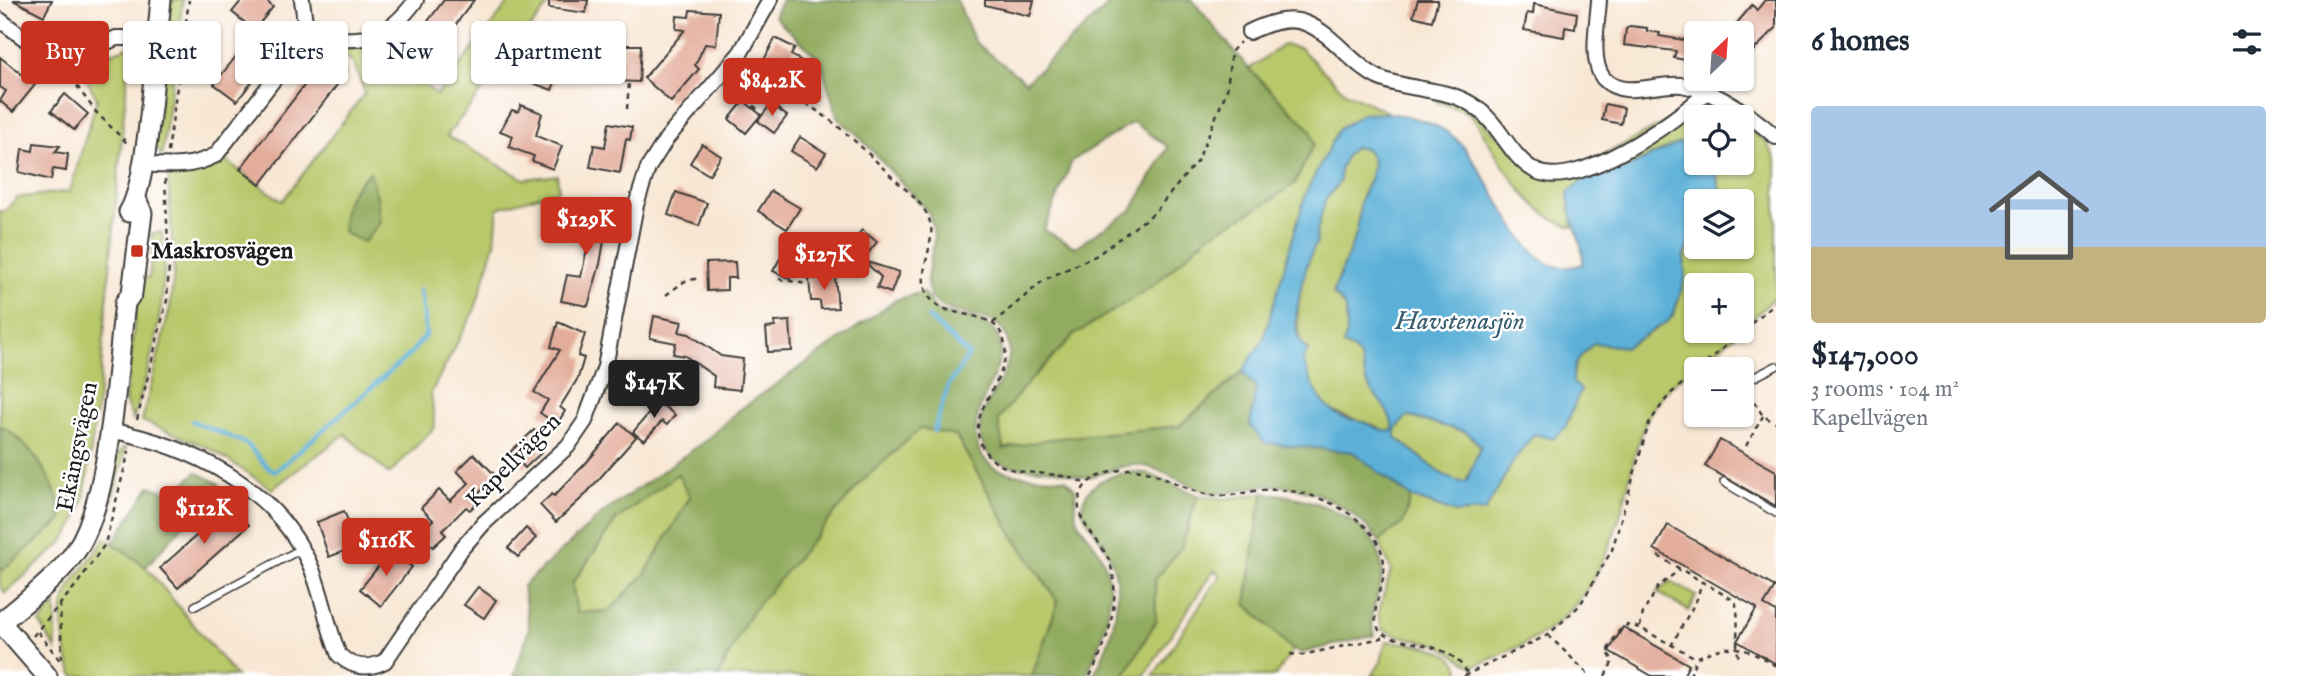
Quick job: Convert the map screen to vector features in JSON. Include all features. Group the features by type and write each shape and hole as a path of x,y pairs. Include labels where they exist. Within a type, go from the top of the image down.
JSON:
{"street":[{"name":"Ekängsvägen","path":"158,21 161,0"},
{"path":"302,0 305,21"},
{"path":"348,40 371,39 393,28 416,0"},
{"name":"Kapellvägen","path":"109,430 165,444 215,464 260,498 301,549 320,589 339,655 347,663 362,667 385,662 462,548 484,523 568,446 580,431 596,394 612,339 636,205 648,168 667,138 748,41 770,0"},
{"path":"1599,0 1597,58 1603,78 1621,88 1672,85 1706,93 1734,107 1776,137"},
{"path":"0,20 41,51 66,57 91,50 116,38 123,38"},
{"path":"1249,32 1280,21 1304,23 1377,77 1468,102 1491,121 1529,167 1546,175 1574,170 1617,156 1686,112 1706,93"},
{"name":"Ekängsvägen","path":"47,676 1,623 48,581 77,549 93,514 109,430 125,303 120,291 128,217 137,201 151,84"},
{"path":"142,164 190,165 216,155 270,84"}],"lane":[{"path":"1754,377 1776,366"},
{"path":"1724,482 1776,513"},
{"path":"195,606 301,549"}],"path":[{"path":"167,158 189,0"},
{"path":"992,323 1044,280 1097,255 1154,213 1198,160 1227,90 1231,52 1249,32"},
{"path":"736,73 793,94 839,124 864,146 927,214 931,237 924,284 932,301 941,308 980,317 992,323 1001,332 1006,353 978,423 981,446 1001,466 1061,474 1085,484"},
{"path":"719,79 761,112"},
{"path":"627,109 629,82"},
{"path":"75,84 96,113 131,147"},
{"path":"738,93 769,99"},
{"path":"136,422 167,300 169,266 164,174"},
{"path":"666,295 685,281 700,278"},
{"path":"779,279 807,284"},
{"path":"1714,357 1776,302"},
{"path":"1090,676 1106,641 1111,620 1113,580 1110,563 1080,517 1078,505 1085,484 1111,472 1137,469 1165,475 1207,495 1278,490 1338,507 1360,522 1378,545 1386,569 1374,614 1375,624 1380,632 1388,637 1443,649 1463,665 1466,675 1548,635 1580,605 1598,580 1621,523 1649,424 1661,404 1684,383"},
{"path":"1754,401 1763,416 1776,424"},
{"path":"1746,446 1763,416"},
{"path":"1658,556 1735,601 1739,614 1736,646 1739,659"},
{"path":"1640,628 1643,613 1658,587 1680,569"},
{"path":"1671,646 1697,599 1702,581"},
{"path":"34,635 60,602 62,663 38,632"},
{"path":"1605,676 1613,661 1607,651 1627,625 1640,628 1696,659"},
{"path":"1548,635 1590,676"},
{"path":"1290,654 1301,656 1388,637"},
{"path":"1690,676 1696,659 1721,647 1744,647 1776,666"}],"green space":[{"path":"171,0 183,0 180,21 169,21"},
{"path":"511,0 552,0 536,21 495,21"},
{"path":"782,0 957,0 975,42 1026,82 1114,0 1192,0 1249,69 1311,130 1314,144 1295,183 1273,199 1208,236 1154,285 1074,335 1024,387 998,420 1003,449 1050,439 1179,426 1242,372 1256,387 1250,426 1265,442 1353,452 1411,497 1403,523 1379,541 1342,506 1294,487 1259,486 1218,494 1192,487 1144,466 1127,465 1099,475 1084,477 1061,471 1011,466 994,459 987,452 981,438 980,425 1008,361 1006,335 991,320 947,309 932,297 927,282 934,235 929,213 856,133 838,119 820,60 774,16","holes":["1133,122 1168,147 1132,210 1075,247 1044,230 1072,161"]},
{"path":"1283,45 1300,48 1345,92 1389,113 1362,114 1338,130 1306,193 1263,340 1242,372 1179,426 1050,439 1003,449 998,420 1024,387 1074,335 1154,285 1208,236 1273,199 1311,130 1249,69"},
{"path":"348,47 362,48 362,84 424,84 437,95 446,84 457,84 457,69 471,51 471,84 487,84 447,136 524,179 557,175 559,190 498,208 495,243 475,309 431,393 435,427 389,474 345,434 272,489 209,448 142,421 170,307 174,271 168,174 198,171 222,158 282,201 365,93 353,62 348,59","holes":["370,173 377,197 344,233 344,215 348,199 357,185"]},
{"path":"123,49 123,84 127,84 99,391 84,500 72,529 61,544 5,593 0,586 0,572 62,520 55,493 41,466 22,442 0,426 0,211 4,212 17,198 70,191 97,99 89,84 109,84 109,54"},
{"path":"162,84 172,84 162,156 155,147"},
{"path":"1434,95 1466,105 1492,131 1557,179 1684,113 1684,145 1667,148 1624,169 1582,181 1568,193 1573,227 1556,220 1527,198 1474,119 1465,111 1437,102"},
{"path":"1754,134 1765,140 1776,160 1776,296 1754,317 1754,273 1684,273 1684,343 1725,343 1707,357 1684,357 1684,374 1653,408 1639,439 1612,538 1603,560 1580,599 1547,631 1473,667 1440,645 1382,629 1378,614 1391,570 1379,541 1403,523 1411,497 1456,513 1485,511 1514,460 1573,383 1578,360 1594,343 1625,347 1666,322 1678,304 1686,259 1754,259 1754,189 1719,189 1717,175 1754,175"},
{"path":"1355,147 1367,149 1373,160 1370,180 1361,199 1357,232 1333,293 1346,308 1347,333 1364,361 1367,382 1390,413 1394,430 1379,428 1331,410 1312,385 1300,344 1298,322 1302,279 1317,242 1316,235 1325,201 1340,181 1340,169 1347,154"},
{"path":"370,172 380,223 364,242 344,233 343,215 352,192"},
{"path":"162,232 164,280 158,328 133,420 125,401 140,277 149,278 153,244 151,234"},
{"path":"923,292 937,311 976,319 988,325 998,336 1001,349 999,363 976,423 976,439 980,453 997,469 1022,475 1066,479 1076,490 1076,515 1104,562 1110,591 1102,635 1086,676 1032,676 1058,602 1014,537 956,436 921,428 863,480 750,614 718,676 514,676 529,628 523,586 603,513 705,441 738,411 896,300","holes":["678,474 690,497 645,574 609,611 577,613 572,584 617,519"]},
{"path":"1407,416 1466,432 1481,446 1466,482 1457,481 1439,472 1396,438 1396,429"},
{"path":"0,426 22,442 42,466 55,493 62,520 0,572"},
{"path":"921,428 956,436 1014,537 1058,602 1032,676 718,676 749,614 863,480"},
{"path":"123,448 126,448 116,488 103,526 80,563 33,618 38,606 84,548 114,460"},
{"path":"196,472 220,484 146,567 113,543 150,486 173,495"},
{"path":"1133,472 1146,473 1198,495 1182,546 1155,580 1156,621 1124,676 1093,676 1111,633 1117,585 1109,555 1081,508 1088,492 1100,481"},
{"path":"678,473 690,497 645,574 609,611 577,613 572,584 617,519"},
{"path":"1264,493 1246,604 1293,650 1275,676 1153,676 1220,575 1214,570 1144,676 1124,676 1156,621 1155,580 1182,546 1198,495 1224,499"},
{"path":"1264,493 1322,505 1341,514 1372,540 1380,557 1382,577 1372,613 1375,635 1301,653 1293,650 1246,604"},
{"path":"105,538 146,567 236,676 74,676 63,634 65,600 76,577"},
{"path":"1670,581 1696,596 1689,611 1657,592"},
{"path":"56,603 56,650 40,623"},
{"path":"1386,641 1440,651 1456,662 1460,671 1457,676 1372,676 1381,662"}],"water":[{"name":"Havstenasjön","path":"1389,113 1428,123 1446,131 1471,157 1526,244 1538,256 1559,267 1583,264 1568,193 1582,181 1624,169 1679,143 1684,144 1684,175 1717,175 1719,189 1684,189 1685,273 1674,313 1668,321 1625,347 1594,343 1585,352 1574,370 1573,383 1581,389 1565,428 1553,439 1534,434 1514,460 1485,511 1456,513 1411,497 1353,452 1265,443 1250,426 1256,387 1242,372 1263,340 1306,193 1338,130 1362,114","holes":["1355,147 1367,149 1373,161 1370,180 1361,199 1357,232 1333,293 1346,308 1347,333 1343,345 1358,354 1366,380 1391,421 1394,430 1389,431 1344,418 1327,407 1316,392 1309,375 1303,359 1308,351 1299,338 1296,327 1301,288 1317,242 1316,235 1325,201 1340,181 1340,169 1347,154","1407,416 1466,432 1481,446 1466,482 1457,481 1439,472 1396,438 1396,429"]}],"building":[{"path":"13,0 52,0 44,16"},
{"path":"242,0 265,0 273,7 261,21 243,21 232,12"},
{"path":"444,0 474,0 457,23 428,21"},
{"path":"549,0 588,0 586,13 549,8"},
{"path":"985,0 1034,0 1030,16 985,5"},
{"path":"1418,0 1438,0 1432,21 1413,16"},
{"path":"1765,0 1776,0 1776,28 1754,50 1754,21 1739,21 1752,5 1757,10"},
{"path":"1534,4 1577,13 1575,29 1565,27 1564,37 1524,30 1527,13 1533,14"},
{"path":"690,10 719,12 716,45 705,44 695,65 699,69 671,102 644,78 685,30 676,29 677,16 689,17"},
{"path":"1630,26 1647,28 1647,31 1660,33 1659,36 1684,40 1684,60 1674,58 1676,51 1624,45 1626,29"},
{"path":"775,38 795,48 791,55 812,67 804,82 764,60"},
{"path":"626,45 641,45 639,82 626,81"},
{"path":"0,57 21,74 21,84 35,85 13,112 0,101 6,91 0,87"},
{"path":"235,58 235,84 250,84 237,101 214,84 221,84 221,75"},
{"path":"305,84 338,84 260,185 240,169"},
{"path":"535,84 554,84 552,90"},
{"path":"65,94 88,114 74,130 51,111"},
{"path":"744,101 761,115 746,133 729,119"},
{"path":"771,104 787,116 774,133 758,121"},
{"path":"1605,104 1624,108 1621,124 1602,120"},
{"path":"521,105 542,113 536,136 562,146 553,169 532,161 534,156 509,147 513,136 500,131 512,110 518,112"},
{"path":"609,123 632,127 630,140 626,139 620,173 590,167 594,145 605,147"},
{"path":"800,137 826,153 817,167 791,151"},
{"path":"34,143 60,146 55,152 68,154 66,171 53,169 51,180 19,172 22,149 33,151"},
{"path":"702,144 721,156 709,175 690,163"},
{"path":"771,191 800,208 787,229 758,211"},
{"path":"676,192 707,203 699,226 668,215"},
{"path":"579,206 605,211 599,240 604,241 600,264 588,306 561,301 567,275 581,277 586,253 587,238 573,235"},
{"path":"862,230 877,242 861,262 846,250"},
{"path":"783,253 799,261 790,279 773,271"},
{"path":"864,261 899,272 891,293 877,288 881,277"},
{"path":"735,262 736,278 727,278 727,290 707,291 706,263"},
{"path":"835,277 838,308 821,309 820,301 811,301 809,279"},
{"path":"654,316 682,322 679,332 689,334 721,356 743,359 740,390 713,387 714,376 685,356 673,354 676,343 650,338"},
{"path":"790,321 792,351 768,352 766,328 775,327 774,322"},
{"path":"558,322 585,334 578,356 584,358 578,378 560,407 565,411 557,424 540,413 548,400 534,392 560,350 551,347"},
{"path":"625,364 637,373 630,383 616,375"},
{"path":"656,400 675,415 667,425 662,421 644,441 633,432 650,412 648,410"},
{"path":"620,423 636,437 584,496 556,522 540,505 552,494 554,496"},
{"path":"534,430 543,440 537,446 542,452 525,468 510,452"},
{"path":"1720,440 1776,471 1776,506 1705,466"},
{"path":"474,454 496,476 477,495 481,499 470,510 466,507 442,531 446,535 433,547 419,533 433,520 421,508 439,490 450,501 469,483 457,471"},
{"path":"231,505 249,525 178,588 160,568"},
{"path":"344,511 355,539 344,544 347,550 329,557 317,522"},
{"path":"1668,525 1775,587 1764,605 1776,612 1776,664 1737,641 1757,608 1654,549"},
{"path":"526,528 536,538 518,557 508,548"},
{"path":"392,550 412,567 381,606 360,589"},
{"path":"478,587 496,600 484,618 464,605"},
{"path":"1623,627 1689,665 1683,676 1652,676 1609,651"}],"waterway":[{"path":"192,421 247,444 268,468 276,471 410,354 426,335 420,290"},
{"path":"929,318 969,355 948,386 934,431"}],"place":[{"name":"Maskrosvägen","path":"137,251"}]}
